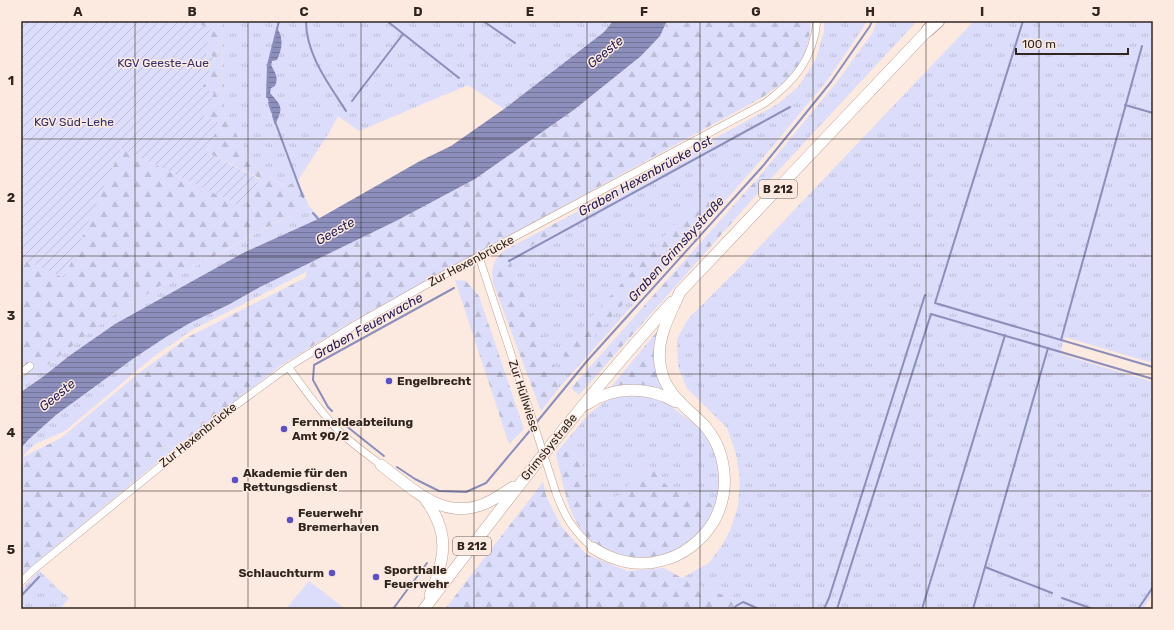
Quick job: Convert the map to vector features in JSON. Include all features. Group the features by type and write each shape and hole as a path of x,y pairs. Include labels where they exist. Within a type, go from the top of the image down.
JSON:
{"highway":[{"name":"B 212","path":"680,292 934,23"},
{"path":"593,548 600,553 626,562 641,564 674,557 699,541 711,525 720,508 724,478 722,459 714,441 703,424 674,397 665,382 660,365 660,341 663,330 680,292"},
{"name":"Grimsbystraße","path":"424,609 520,482 615,366 680,292"},
{"path":"580,409 600,396 636,390 660,395 682,406"},
{"path":"381,465 425,498 443,506 463,509 473,508 491,501 520,482"},
{"path":"424,609 441,565 443,545 440,525 436,515 425,498"}],"street":[{"name":"Zur Hexenbrücke","path":"21,582 32,571 140,482 232,408 288,366 355,325 765,103 781,91 795,77 805,62 811,49 817,21"},
{"name":"Zur Hüllwiese","path":"479,257 556,493 565,516 572,526 593,548"},
{"path":"21,373 30,366"},
{"path":"288,366 335,426 352,443 381,465"}],"green space":[{"path":"21,21 196,21 213,31 203,52 215,57 202,88 214,93 204,116 220,123 206,152 259,179 245,208 121,148 64,278 21,258"},
{"path":"196,21 222,21 223,111 257,170 286,187 298,180 309,206 252,235 158,287 102,323 49,364 36,367 21,378 21,258 64,278 121,148 245,208 259,178 206,152 220,123 204,116 202,88 215,57 203,52"},
{"path":"222,21 613,21 604,32 504,109 468,85 359,131 338,116 329,133 298,180 287,187 257,170 223,111"},
{"path":"668,21 811,21 807,48 799,66 789,78 763,97 353,321 283,364 171,451 31,567 21,577 21,458 61,438 139,373 190,336 305,278 309,263 398,220 475,179 575,109 641,56 660,36"},
{"path":"824,21 866,21 863,28 826,82 762,159 559,388 552,356 512,268 510,257 696,155 695,149 778,104 799,86 816,59 824,31"},
{"path":"877,21 917,21 765,185 758,178 836,83 873,32"},
{"path":"974,21 1136,21 1153,23 1153,363 1065,337 1060,354 1153,382 1153,587 1151,596 1143,609 757,609 682,578 709,563 723,544 731,528 738,506 740,479 736,454 727,428 687,388 678,367 677,339 688,319 742,265"},
{"path":"695,149 697,154 510,257 512,268 552,356 559,388 541,411 493,283 492,273 495,261 505,250"},
{"path":"758,178 765,185 579,395 571,388"},
{"path":"701,195 712,205 570,363 560,352"},
{"path":"309,206 320,218 243,253 115,324 21,392 21,378 36,367 49,364 102,323 158,287"},
{"path":"309,263 306,272 192,330 153,357 65,431 35,444 21,458 21,448 28,439 56,415 134,358 190,323"},
{"path":"455,280 466,281 479,296 524,429 509,444"},
{"path":"659,329 655,363 658,378 667,394 606,393"},
{"path":"624,395 647,395 664,401 697,426 710,441 719,461 721,481 716,508 692,495 670,489 649,465 638,472 621,495 602,501 590,485 584,467 570,451 556,456 556,453 588,415 605,401"},
{"path":"569,450 584,467 590,485 602,501 621,495 638,472 649,465 670,489 692,495 708,502 716,508 700,534 687,545 672,554 638,560 621,557 606,551 592,541 580,528 571,512 556,456"},
{"path":"543,482 547,498 561,526 586,554 627,571 664,568 682,578 757,609 445,609"},
{"path":"39,570 69,598 60,609 21,609 21,590"},
{"path":"309,581 345,609 286,609"}],"water":[{"name":"Geeste","path":"613,21 667,21 660,36 641,56 575,109 475,179 398,220 260,287 166,337 134,358 56,415 21,448 21,392 69,356 115,324 243,253 318,219 420,161 451,146 504,109 604,32"},
{"path":"277,28 281,36 282,44 277,60 272,61 271,65 277,80 275,86 271,88 270,93 280,108 275,125 267,96 268,65"}],"waterway":[{"path":"267,97 268,65 279,21"},
{"path":"306,21 307,34 314,57 326,80 346,111"},
{"path":"387,21 459,78"},
{"path":"483,21 515,43"},
{"name":"Graben Grimsbystraße","path":"536,423 587,361 762,167 831,82 872,21"},
{"path":"1023,21 935,303 1153,367"},
{"path":"352,101 403,34"},
{"path":"1061,340 1142,46"},
{"path":"269,103 272,112"},
{"path":"1125,105 1153,113"},
{"name":"Graben Hexenbrücke Ost","path":"509,261 790,107"},
{"path":"273,116 303,197"},
{"path":"313,213 320,221"},
{"name":"Graben Feuerwache","path":"332,411 328,407 313,380 314,365 454,288"},
{"path":"824,609 829,598 925,295"},
{"path":"837,609 931,314 1153,379"},
{"path":"922,609 1005,335"},
{"path":"985,567 1048,348"},
{"name":"Graben Feuerwache","path":"345,425 384,456"},
{"name":"Graben Feuerwache","path":"397,467 415,479 439,491 466,492 486,483 533,427"},
{"name":"Graben Grimsbystraße","path":"393,609 427,563"},
{"path":"973,609 985,567 1052,593"},
{"name":"Graben Feuerwache","path":"21,596 39,577"},
{"path":"1138,609 1153,587"},
{"path":"1062,598 1093,609"},
{"path":"734,609 743,602 759,609"}],"place":[{"name":"Engelbrecht","path":"389,381"},
{"name":"Fernmeldeabteilung Amt 90/2","path":"284,429"},
{"name":"Akademie für den Rettungsdienst","path":"235,480"},
{"name":"Feuerwehr Bremerhaven","path":"290,520"},
{"name":"Schlauchturm","path":"332,573"},
{"name":"Sporthalle Feuerwehr","path":"376,577"}],"park label":[{"name":"KGV Geeste-Aue","path":"163,63"},
{"name":"KGV Süd-Lehe","path":"74,122"}]}
